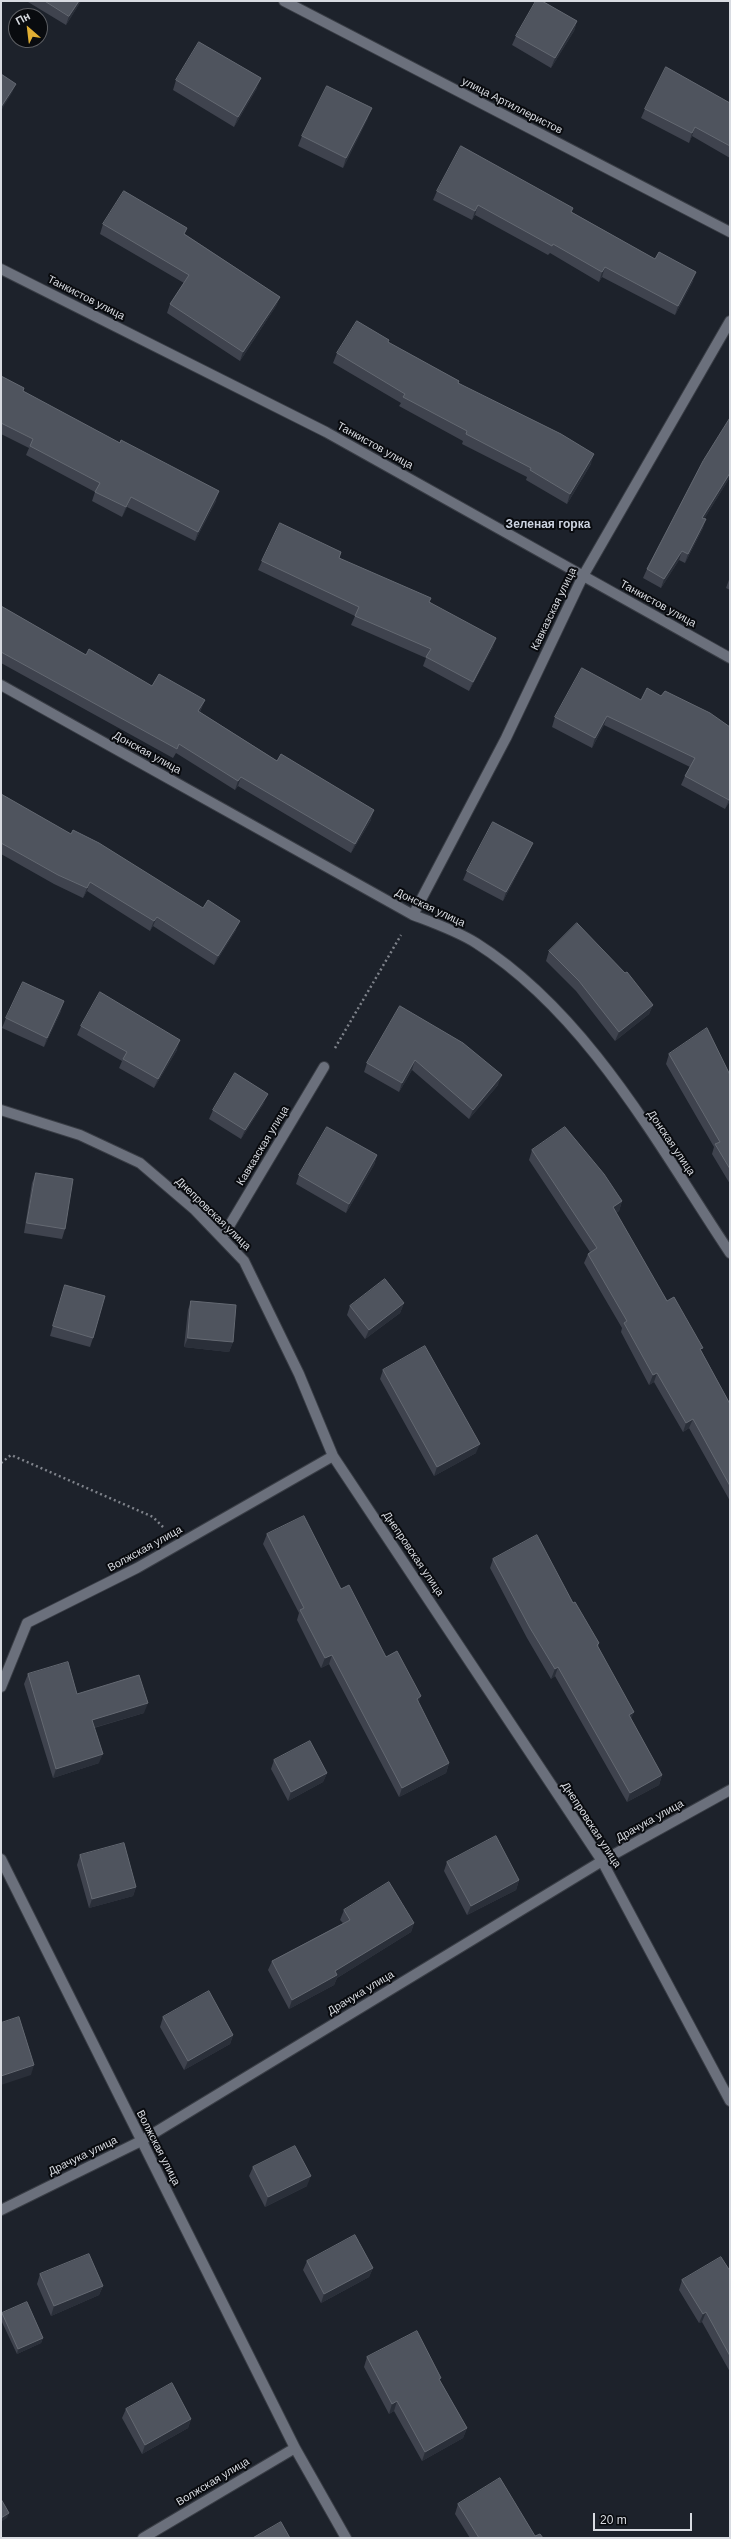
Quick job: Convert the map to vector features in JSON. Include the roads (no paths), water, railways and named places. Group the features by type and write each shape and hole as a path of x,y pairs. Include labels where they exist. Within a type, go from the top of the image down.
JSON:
{"street":[{"name":"улица Артиллеристов","path":"284,1 730,232"},
{"name":"Танкистов улица","path":"1,269 326,432 730,658"},
{"name":"Кавказская улица","path":"413,915 506,738 583,576 730,320"},
{"name":"Донская улица","path":"1,685 413,915 440,925 476,943 542,994 610,1073 730,1253"},
{"name":"Кавказская улица","path":"222,1238 324,1067"},
{"name":"Днепровская улица","path":"1,1110 80,1135 140,1163 195,1210 244,1261 299,1374 333,1456 602,1861 730,2102"},
{"name":"Волжская улица","path":"1,1687 28,1623 137,1568 333,1456"},
{"name":"Драчука улица","path":"1,2210 141,2141 602,1861 730,1790"},
{"name":"Волжская улица","path":"1,1859 295,2448 346,2538"},
{"name":"Волжская улица","path":"143,2538 295,2448"}],"district":[{"name":"Зеленая горка","path":"548,525"}]}
